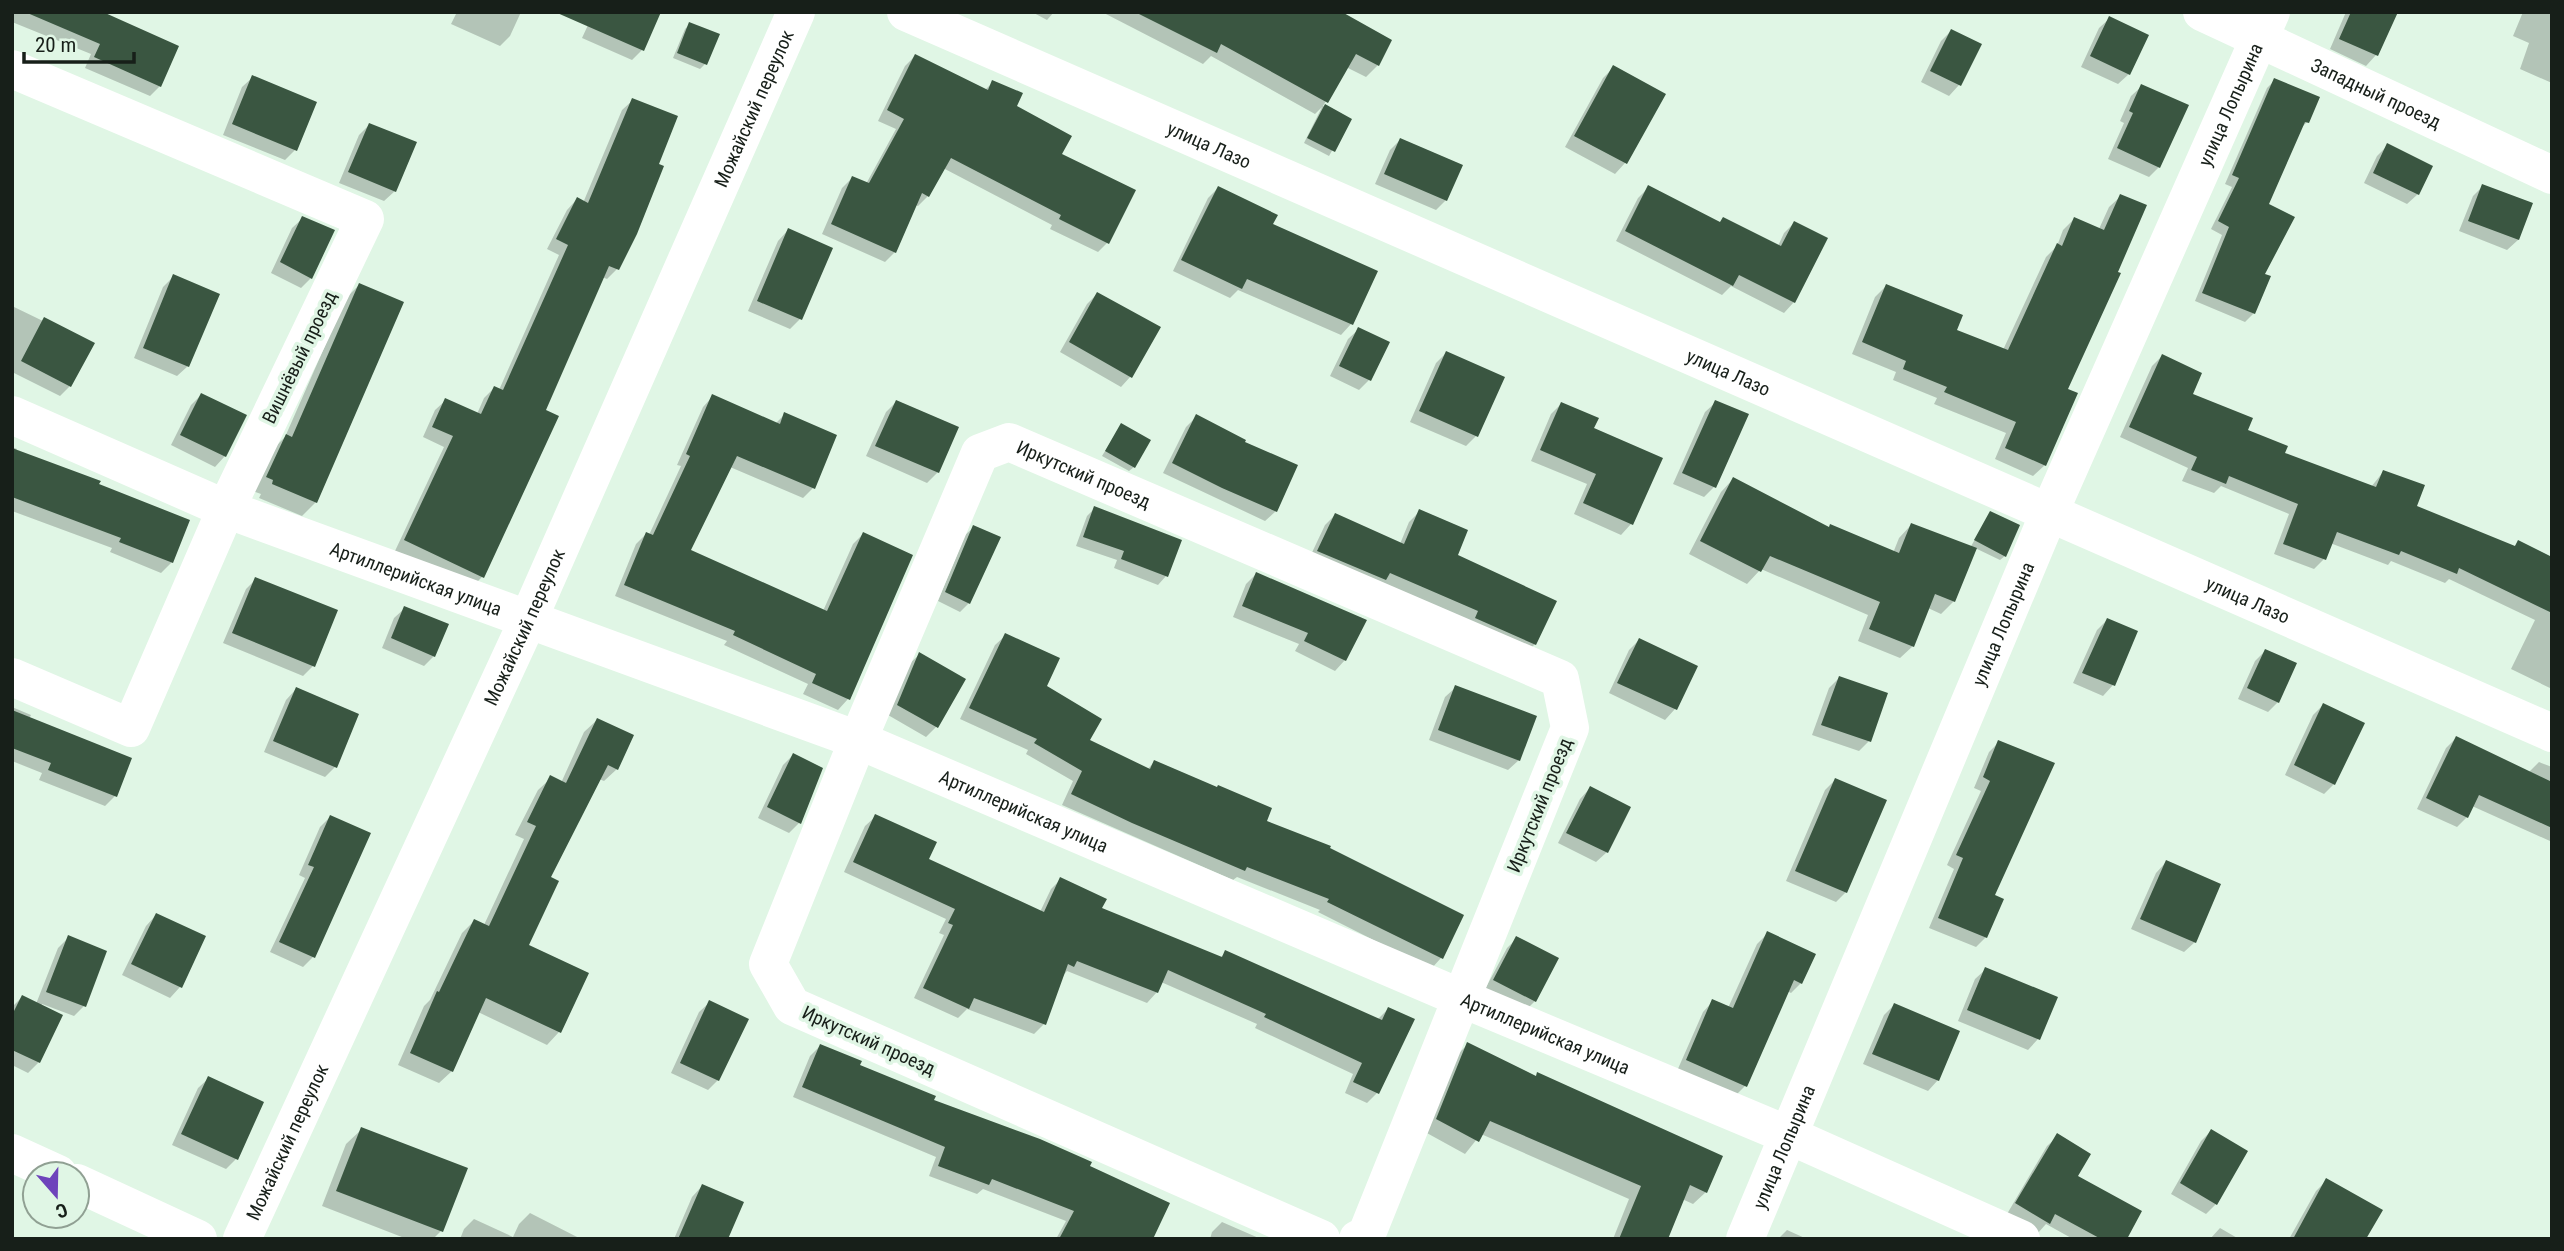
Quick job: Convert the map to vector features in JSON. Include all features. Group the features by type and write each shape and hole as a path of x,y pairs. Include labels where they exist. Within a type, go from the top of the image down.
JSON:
{"street":[{"name":"Можайский переулок","path":"242,1239 528,620 796,12"},
{"name":"улица Лазо","path":"905,12 2552,733"},
{"name":"Западный проезд","path":"2202,12 2264,25 2552,176"},
{"name":"улица Лопырина","path":"1745,1239 2050,511 2264,25"},
{"name":"Вишнёвый проезд","path":"12,69 365,219 226,509 131,728 12,677"},
{"name":"Артиллерийская улица","path":"12,415 226,509 858,740 1788,1135 2021,1239"},
{"name":"Иркутский проезд","path":"1321,1239 792,1006 768,964 858,740 980,453 1009,442 1022,447 1560,679 1570,728 1366,1236 1358,1239"},
{"path":"91,1189 198,1239"}],"building":[{"path":"25,12 103,12 179,46 161,87 94,57 100,44"},
{"path":"555,12 661,12 644,51"},
{"path":"1135,12 1342,12 1392,40 1379,66 1356,54 1328,103 1221,44 1217,53"},
{"path":"2351,12 2398,12 2378,56 2339,39"},
{"path":"2109,16 2149,35 2130,75 2090,56"},
{"path":"689,22 720,34 707,65 677,53"},
{"path":"1951,29 1982,44 1961,86 1930,71"},
{"path":"915,54 988,90 992,80 1023,93 1017,106 1072,136 1062,154 1136,190 1109,244 1059,219 1061,215 951,158 929,197 922,193 896,253 831,224 852,176 869,183 904,119 887,110"},
{"path":"1613,65 1666,94 1627,164 1574,136"},
{"path":"252,75 317,102 297,151 232,124"},
{"path":"2274,78 2320,97 2309,123 2305,122 2269,204 2295,217 2265,274 2271,276 2255,314 2202,293 2229,227 2218,221 2239,178 2232,175"},
{"path":"2141,84 2189,105 2160,168 2117,148 2133,113 2129,111"},
{"path":"632,98 678,116 659,164 664,166 637,234 619,270 609,266 546,410 559,416 484,578 404,540 453,436 432,427 445,398 481,414 494,386 503,390 568,245 556,239 577,197 588,203"},
{"path":"1325,104 1352,119 1335,152 1307,138"},
{"path":"369,123 417,142 396,192 348,172"},
{"path":"1400,138 1463,165 1447,201 1384,174"},
{"path":"2387,143 2433,166 2419,195 2373,173"},
{"path":"2482,184 2533,203 2519,240 2468,221"},
{"path":"1648,185 1720,222 1723,217 1781,246 1794,221 1828,238 1795,303 1739,275 1733,286 1625,231"},
{"path":"1218,186 1278,215 1273,224 1378,271 1353,325 1247,279 1242,289 1181,260"},
{"path":"2120,194 2147,205 2118,272 2121,273 2068,389 2078,393 2046,466 2005,448 2016,422 1944,392 1947,387 1903,369 1906,361 1862,342 1886,284 1963,315 1957,330 2008,350 2057,243 2062,246 2074,217 2104,230"},
{"path":"302,216 335,230 312,279 280,262"},
{"path":"788,228 833,248 802,320 757,301"},
{"path":"173,274 220,294 189,367 143,348"},
{"path":"359,283 404,302 317,503 272,484 273,480 266,477 286,434 292,437"},
{"path":"1097,292 1161,327 1132,378 1069,342"},
{"path":"44,317 95,343 71,387 21,361"},
{"path":"1358,327 1390,342 1371,381 1339,366"},
{"path":"1446,351 1505,377 1478,437 1419,411"},
{"path":"2162,354 2202,373 2193,394 2253,418 2248,430 2288,446 2285,453 2376,487 2383,470 2425,485 2417,506 2515,546 2518,540 2552,557 2552,613 2459,568 2457,574 2401,551 2399,555 2337,532 2326,560 2283,544 2298,504 2229,476 2226,484 2191,470 2197,457 2129,427"},
{"path":"201,393 247,415 226,457 180,435"},
{"path":"712,394 780,424 784,412 837,435 815,489 737,456 691,550 827,611 863,532 913,555 850,700 812,683 816,674 733,635 735,631 624,585 646,532 653,535 690,456 686,454"},
{"path":"896,400 959,427 939,473 875,446"},
{"path":"1715,400 1749,414 1716,488 1682,473"},
{"path":"1561,402 1599,418 1594,428 1663,458 1633,525 1583,503 1596,474 1540,450"},
{"path":"1196,414 1246,440 1245,442 1298,465 1277,512 1172,463"},
{"path":"1121,423 1151,440 1135,468 1105,451"},
{"path":"12,448 101,481 99,484 190,520 173,563 119,542 121,538 12,497"},
{"path":"1733,477 1829,527 1830,524 1899,553 1911,523 1977,548 1955,602 1935,594 1914,647 1869,629 1880,602 1770,556 1761,572 1700,541"},
{"path":"1094,506 1182,540 1168,577 1121,559 1124,551 1083,537"},
{"path":"1419,509 1468,530 1458,555 1557,601 1536,645 1475,618 1478,611 1390,573 1386,580 1317,551 1335,513 1404,544"},
{"path":"1990,511 2020,525 2006,557 1974,540"},
{"path":"973,525 1001,537 970,604 945,592"},
{"path":"1256,572 1367,620 1346,661 1304,641 1308,633 1242,606"},
{"path":"255,577 338,610 315,667 232,633"},
{"path":"404,606 449,624 435,657 391,638"},
{"path":"2107,618 2138,631 2115,686 2082,673"},
{"path":"1005,633 1060,658 1047,686 1102,719 1090,740 1150,769 1154,760 1272,808 1267,821 1331,846 1330,848 1464,915 1443,959 1327,902 1329,899 1247,867 1245,871 1071,794 1082,771 1034,743 1037,739 969,708"},
{"path":"1639,638 1698,666 1677,710 1617,683"},
{"path":"2265,649 2297,663 2279,703 2247,688"},
{"path":"919,652 966,679 938,728 897,705"},
{"path":"1839,676 1888,693 1871,742 1821,725"},
{"path":"1455,685 1537,716 1520,761 1438,730"},
{"path":"296,687 359,714 337,768 273,741"},
{"path":"2323,703 2365,723 2335,785 2294,765"},
{"path":"12,710 132,758 117,797 48,770 51,763 12,748"},
{"path":"597,718 634,735 618,770 608,765 551,877 559,881 529,945 589,973 561,1033 486,998 453,1072 410,1053 437,991 439,992 474,919 489,926 536,826 527,822 550,775 566,783"},
{"path":"2456,736 2552,782 2552,828 2479,795 2468,818 2426,798"},
{"path":"1998,740 2055,763 1995,895 2004,899 1987,938 1938,918 1963,858 1956,855 1990,781 1983,777"},
{"path":"793,753 823,768 801,824 767,807"},
{"path":"1835,778 1887,800 1847,893 1795,871"},
{"path":"1590,786 1631,807 1608,853 1566,833"},
{"path":"875,814 937,842 929,859 1044,912 1060,877 1107,899 1102,908 1222,957 1225,950 1382,1020 1388,1007 1415,1019 1379,1094 1353,1082 1362,1063 1264,1017 1266,1014 1168,970 1158,993 1077,961 1074,967 1068,964 1046,1025 974,998 969,1009 923,988 953,925 948,923 955,909 853,862"},
{"path":"330,815 371,833 315,958 279,942 314,867 308,865"},
{"path":"2166,860 2221,884 2196,943 2140,919"},
{"path":"156,913 206,936 182,988 131,964"},
{"path":"1767,931 1816,954 1802,984 1794,980 1747,1087 1686,1060 1712,999 1733,1008"},
{"path":"68,935 107,951 86,1007 46,992"},
{"path":"1516,936 1559,958 1536,1002 1493,980"},
{"path":"1985,967 2058,997 2040,1040 1967,1010"},
{"path":"22,995 63,1015 40,1063 12,1050 12,1015"},
{"path":"709,1000 749,1019 719,1081 680,1063"},
{"path":"1894,1003 1960,1031 1939,1081 1872,1054"},
{"path":"1467,1042 1536,1076 1537,1072 1723,1156 1707,1193 1690,1185 1668,1239 1619,1239 1641,1186 1490,1121 1479,1142 1436,1119"},
{"path":"820,1044 862,1061 860,1065 936,1096 934,1100 1040,1139 1092,1162 1090,1166 1170,1203 1153,1239 1059,1239 1074,1211 992,1179 989,1185 938,1166 945,1147 802,1087"},
{"path":"208,1076 264,1102 238,1160 181,1134"},
{"path":"361,1127 468,1168 443,1232 336,1191"},
{"path":"2211,1129 2248,1151 2217,1205 2180,1183"},
{"path":"2057,1133 2091,1154 2078,1176 2142,1211 2127,1239 2101,1239 2055,1214 2050,1224 2015,1203"},
{"path":"2326,1178 2383,1210 2366,1239 2293,1239"},
{"path":"702,1184 744,1202 728,1239 678,1239"}]}
